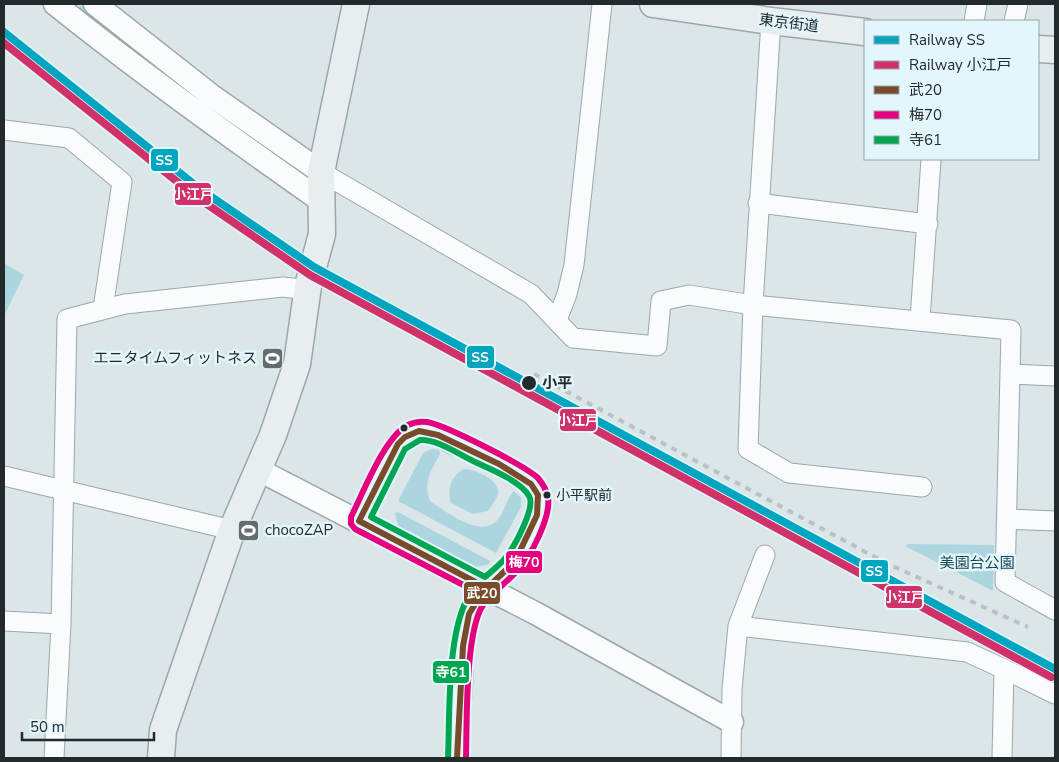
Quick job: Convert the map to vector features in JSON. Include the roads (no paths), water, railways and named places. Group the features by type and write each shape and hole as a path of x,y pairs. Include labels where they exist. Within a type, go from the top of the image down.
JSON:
{"main road":[{"path":"161,758 163,730 253,464 273,435 297,364 308,290 322,234 321,172 356,4"},
{"name":"東京街道","path":"653,4 864,32"},
{"path":"1039,49 1055,50"}],"street":[{"path":"55,4 192,110 320,200"},
{"path":"95,4 212,96 321,172 531,294 573,338 657,346 661,302 689,295 753,305 1011,330 1005,582 1055,610"},
{"path":"557,320 567,294 574,265 602,4"},
{"path":"974,20 977,4"},
{"path":"1014,20 1018,4"},
{"path":"771,21 758,203 748,448 790,473 922,488"},
{"path":"4,130 69,138 122,182 103,309"},
{"path":"920,320 931,160"},
{"path":"758,203 928,224"},
{"path":"54,758 61,624 67,320 125,304 284,287 308,290"},
{"path":"1011,374 1055,376"},
{"path":"359,521 398,444 407,434 418,430 429,430 514,473 536,489 540,500 539,514 510,566 485,587 470,612 463,634 456,758"},
{"path":"253,464 485,587 732,722"},
{"path":"4,476 232,530"},
{"path":"1007,519 1055,521"},
{"path":"731,758 738,626 765,555"},
{"path":"4,621 61,624"},
{"path":"738,626 967,652 1055,694"},
{"path":"1002,758 1004,669"}],"railway":[{"path":"534,374 888,564 1028,627"}],"rail line":[{"name":"SS","path":"4,32 200,189 314,267 1055,669"},
{"name":"小江戸","path":"4,43 195,196 310,275 1051,677"}],"place":[{"name":"エニタイムフィットネス","path":"273,358"},
{"name":"小平","path":"529,383"},
{"name":"小平駅前","path":"547,495"},
{"name":"chocoZAP","path":"249,530"}],"park label":[{"name":"美園台公園","path":"977,563"}]}
